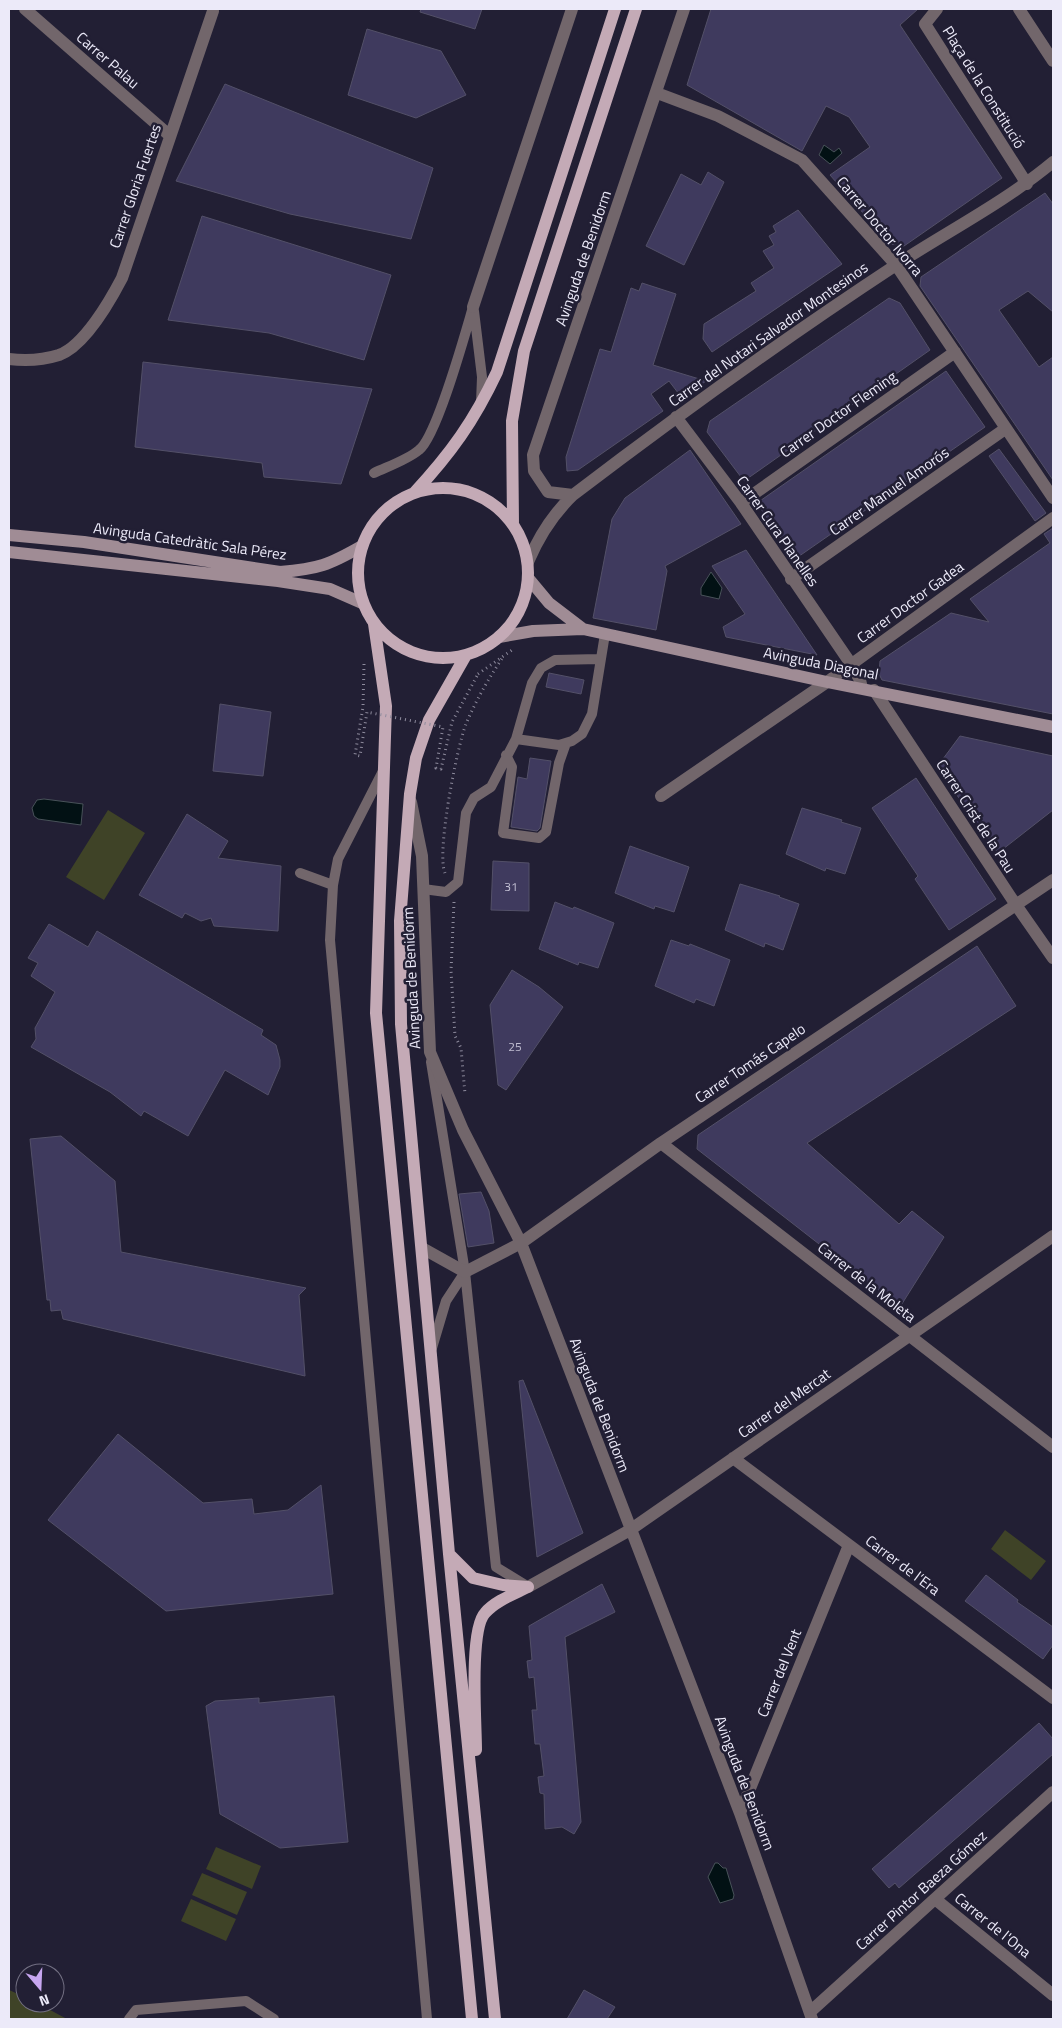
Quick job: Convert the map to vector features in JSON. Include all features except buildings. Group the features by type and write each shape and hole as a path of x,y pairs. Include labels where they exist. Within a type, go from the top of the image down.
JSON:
{"main road":[{"path":"414,493 445,459 480,408 497,372 615,9"},
{"path":"513,524 512,421 524,351 636,9"},
{"path":"432,488 451,488 469,492 486,499 501,510 513,524 525,548 528,562 528,579 520,611 511,625 499,637 478,651 466,655 445,658 425,657 388,639 374,624 362,602 358,584 358,565 362,546 370,529 396,501 432,488"},
{"path":"374,624 386,706 376,1013 472,2019"},
{"path":"466,655 425,729 416,758 410,794 400,921 401,1024 449,1554 495,2019"},
{"path":"449,1554 473,1578 503,1585 528,1587"},
{"path":"476,1831 475,1658 479,1621 485,1612 505,1598 528,1587"}],"street":[{"name":"Carrer Palau","path":"25,9 169,135"},
{"path":"473,307 572,9"},
{"name":"Avinguda de Benidorm","path":"573,495 548,492 534,471 533,455 684,9"},
{"name":"Plaça de la Constitució","path":"937,9 925,24 1027,184"},
{"path":"1019,9 1053,61"},
{"name":"Carrer Gloria Fuertes","path":"9,359 25,361 60,355 81,338 111,299 122,278 169,135 213,11"},
{"name":"Carrer Doctor Ivorra","path":"657,93 718,116 802,160 896,265 1053,498"},
{"name":"Carrer del Notari Salvador Montesinos","path":"528,562 542,533 559,508 573,495 676,417 896,265 1027,184 1053,162"},
{"name":"Carrer Doctor Fleming","path":"741,504 954,352"},
{"name":"Carrer Cura Planelles","path":"676,417 741,504 852,664 860,680 868,689"},
{"name":"Carrer Manuel Amorós","path":"792,579 1005,429"},
{"name":"Carrer Doctor Gadea","path":"661,796 827,682 1053,518"},
{"name":"Avinguda Catedràtic Sala Pérez","path":"9,535 84,542 280,572 312,570 335,562 362,546"},
{"name":"Avinguda Catedràtic Sala Pérez","path":"9,552 330,588 362,602"},
{"name":"Avinguda Diagonal","path":"528,579 549,603 583,629"},
{"name":"Avinguda Diagonal","path":"499,637 533,631 583,629 827,682 1053,727"},
{"name":"Carrer Crist de la Pau","path":"868,689 1053,958"},
{"name":"Avinguda de Benidorm","path":"410,794 422,856 430,1052 463,1130 521,1243 740,1813 811,2015"},
{"name":"Carrer Tomás Capelo","path":"464,1272 521,1243 661,1143 1053,880"},
{"name":"Carrer de la Moleta","path":"661,1143 1053,1447"},
{"name":"Carrer del Mercat","path":"528,1587 630,1530 1053,1236"},
{"path":"422,1248 464,1272"},
{"name":"Carrer de l’Era","path":"733,1458 1053,1698"},
{"name":"Carrer del Vent","path":"740,1813 849,1545"},
{"name":"Carrer Pintor Baeza Gómez","path":"811,2015 934,1899 1053,1792"},
{"name":"Carrer de l'Ona","path":"934,1899 1053,1995"}],"lane":[{"path":"473,307 482,377 480,408"},
{"path":"374,472 419,450 428,440 452,377 473,307"},
{"path":"516,739 559,745 572,742 582,734 592,714 604,634"},
{"path":"423,889 446,892 458,882 466,813 474,798 491,787 516,739 532,683 541,668 555,660 599,659"},
{"path":"506,755 512,767 502,833 539,838 546,832 559,763 566,743"},
{"path":"383,771 338,859 333,885 330,940 427,2019"},
{"path":"300,873 333,885"},
{"path":"430,1052 464,1272 496,1568 528,1587"},
{"path":"431,1351 446,1301 464,1272"},
{"path":"128,2019 136,2010 246,2001 274,2019"}],"path":[{"path":"364,664 363,707 354,755 360,756 367,712 444,727 436,768 441,769 452,722 478,674 516,648"}],"green space":[{"path":"108,810 145,833 104,900 66,877"},
{"path":"1005,1530 1046,1561 1031,1580 991,1549"},
{"path":"216,1847 261,1866 252,1889 206,1869"},
{"path":"202,1873 247,1892 237,1915 192,1895"},
{"path":"191,1899 236,1919 226,1941 181,1921"},
{"path":"9,1990 15,1993 15,2013 56,2013 67,2019 9,2019"}],"shaded area":[{"path":"824,145 834,152 839,148 842,153 830,164 819,155"},
{"path":"711,572 722,588 719,599 701,595 701,588"},
{"path":"44,799 83,804 81,825 38,819 34,816 32,808 37,800"},
{"path":"715,1863 726,1868 734,1895 733,1899 720,1903 708,1877"}]}
